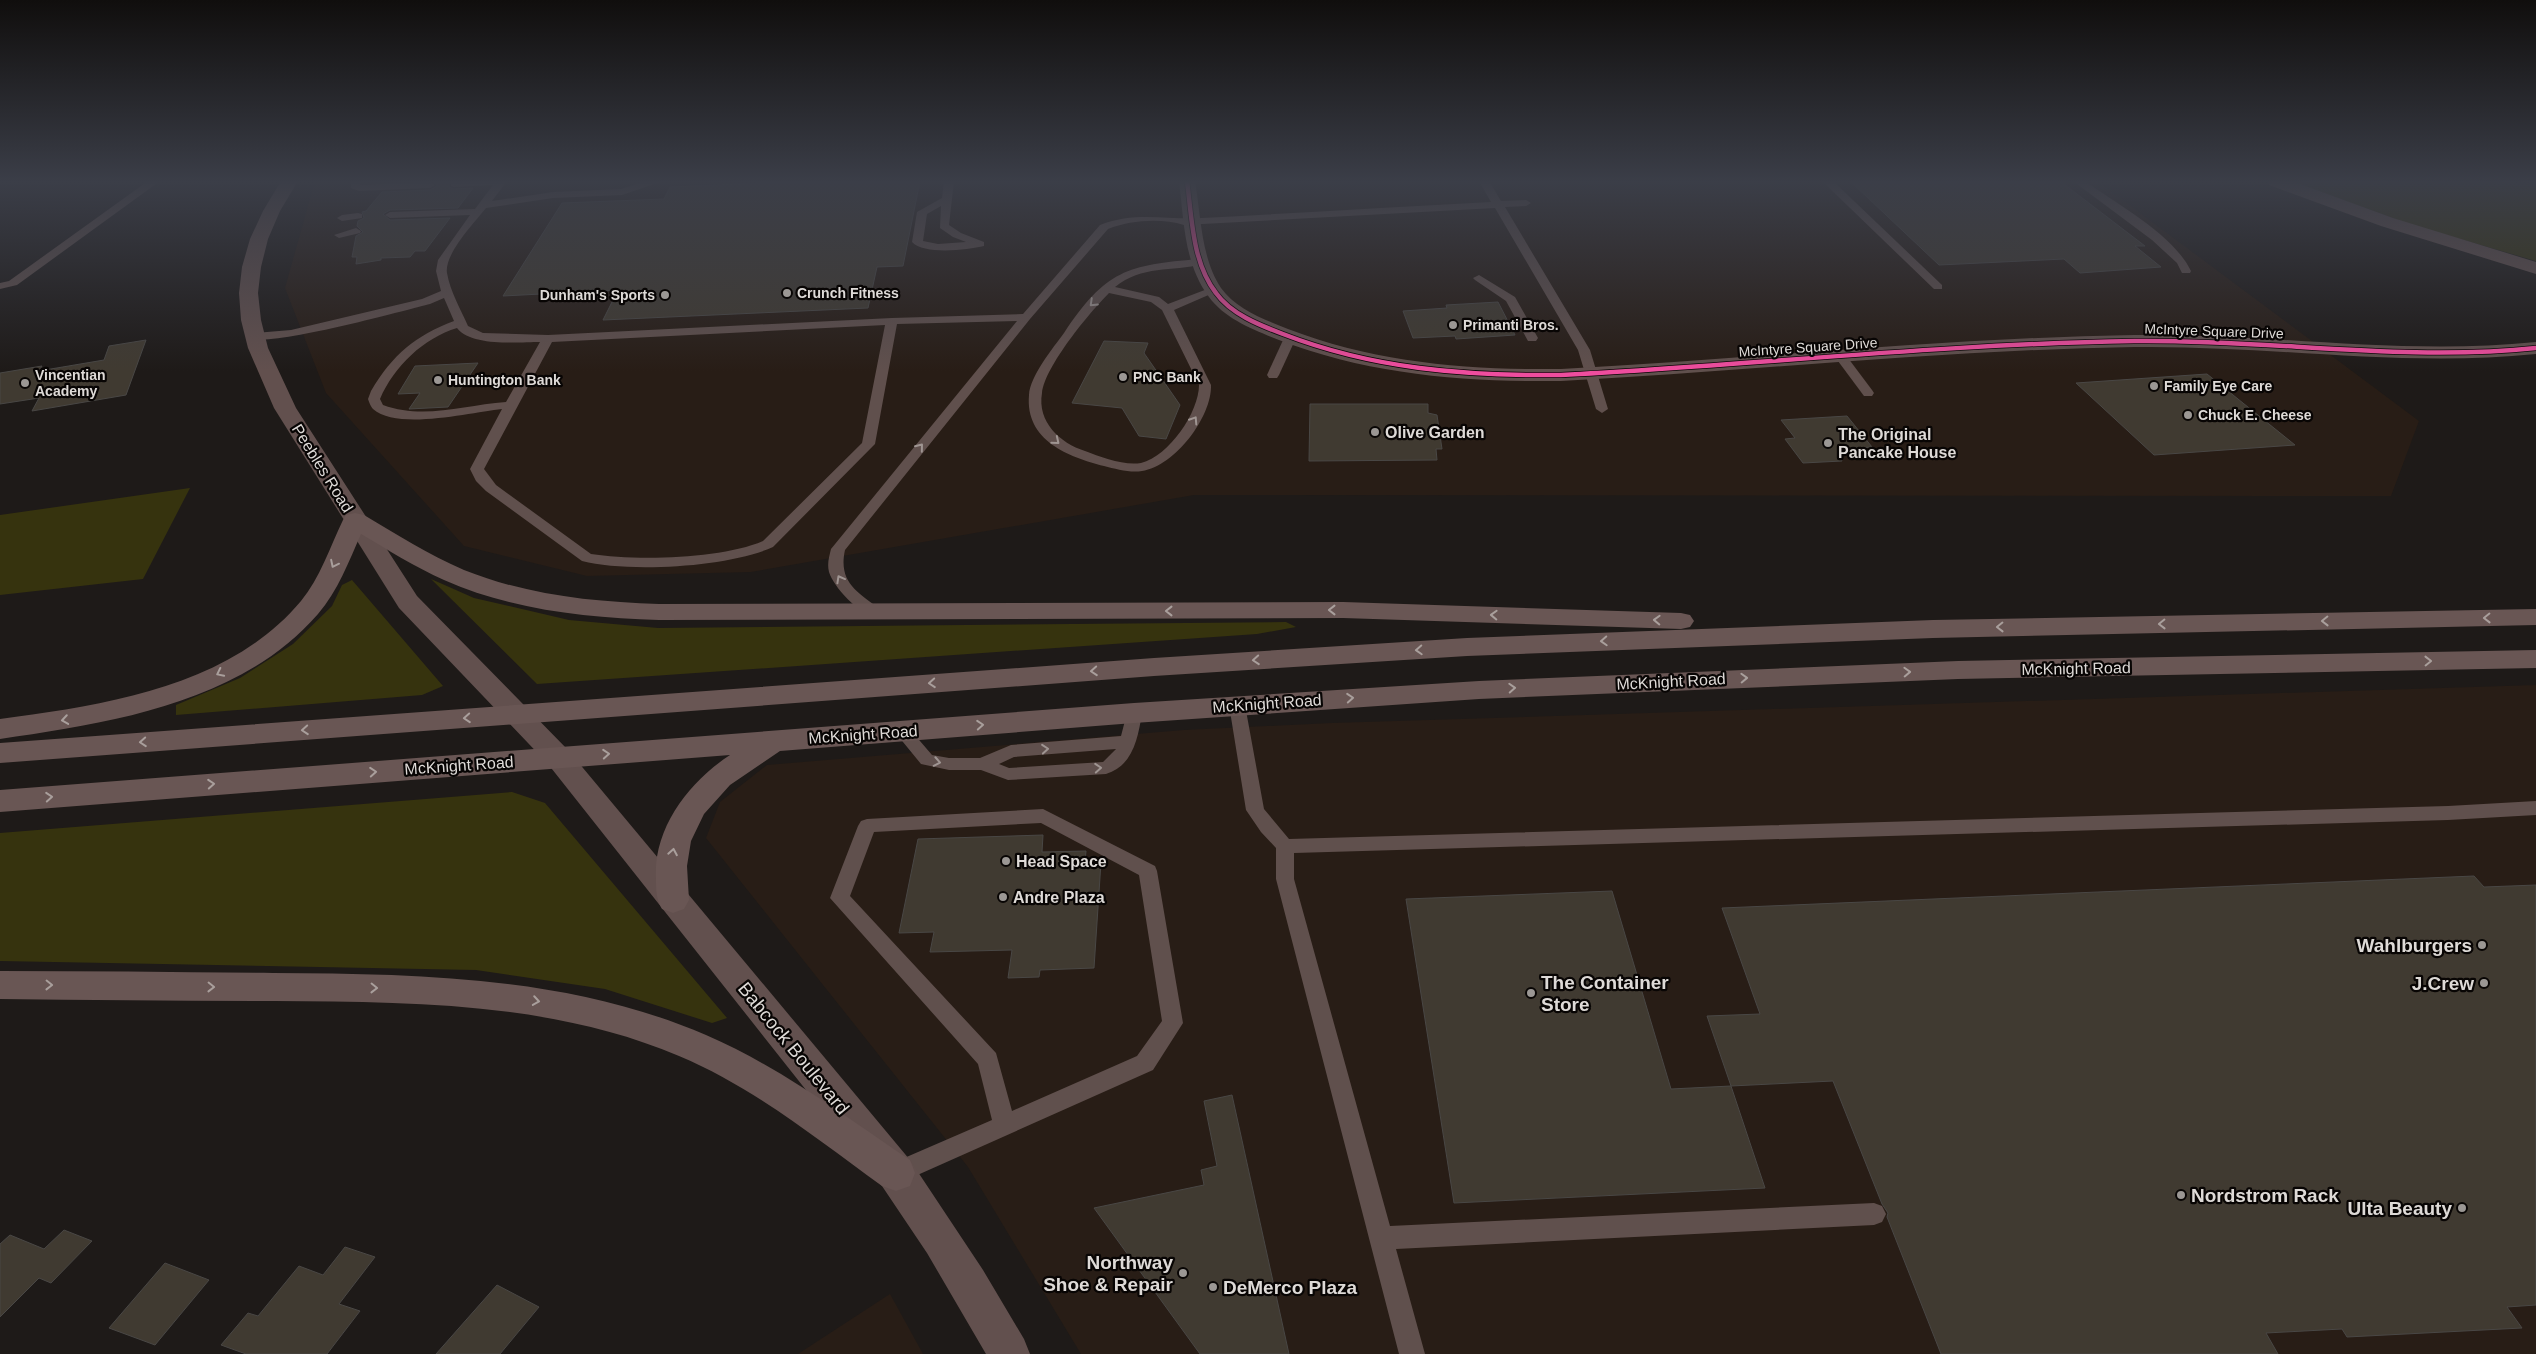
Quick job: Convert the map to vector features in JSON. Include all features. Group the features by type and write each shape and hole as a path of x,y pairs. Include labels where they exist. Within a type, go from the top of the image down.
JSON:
{"highway":[{"path":"0,729 77,718 136,705 192,685 242,662 280,636 309,608 320,594 355,520 431,564 479,584 536,601 627,612 1343,610 1933,629"},
{"path":"0,753 1280,658 1467,647 1933,629 2536,617"},
{"name":"McKnight Road","path":"0,801 1238,705 1479,690 1730,678 1977,670 2536,659"},
{"path":"674,900 671,863 682,824 694,804 726,771 774,741"},
{"path":"0,985 394,988 452,991 550,1003 640,1025 732,1064 779,1092 896,1173"}],"main road":[{"name":"Peebles Road","path":"257,244 252,256 248,287 255,337 269,377 280,400 408,602 558,757"},
{"name":"Babcock Boulevard","path":"558,757 896,1173 962,1271 1010,1354"}],"street":[{"name":"McIntyre Square Drive","path":"1197,244 1199,262 1214,290 1238,313 1290,338 1353,357 1429,371 1508,376 1591,374 1841,357 2032,346 2164,341 2223,342 2434,354 2482,354 2536,348"},
{"path":"2459,244 2536,268"}],"lane":[{"path":"0,286 13,282 66,244"},
{"path":"455,244 443,260 441,271 447,292 460,322 468,332 482,337 548,339 892,320 1026,317"},
{"path":"922,244 926,246 976,244"},
{"path":"874,612 851,595 841,584 835,572 834,560 838,549 1026,317 1090,244"},
{"path":"1520,244 1584,350 1602,409"},
{"path":"1893,244 1938,288"},
{"path":"2164,244 2186,266 2186,271"},
{"path":"1108,289 1156,299 1168,309 1168,314 1205,386 1202,409 1190,428 1157,460 1148,465 1123,466 1093,458 1058,444 1047,432 1035,410 1035,392 1059,347 1082,314 1108,289 1138,270 1199,262"},
{"path":"1479,278 1511,298 1532,338"},
{"path":"1168,309 1175,304 1214,290"},
{"path":"255,337 291,334 426,302 447,292"},
{"path":"548,339 481,458 477,469 480,478 587,558 606,562 730,557 746,554 768,544 868,444 892,320"},
{"path":"460,322 418,340 407,350 377,390 374,400 378,407 405,416 457,413 489,405 510,405"},
{"path":"1273,375 1290,338"},
{"path":"1841,357 1868,393"},
{"path":"1238,705 1255,810 1267,828 1285,846 1285,879 1412,1354"},
{"path":"902,731 927,760 949,764 982,764 1008,774 1106,768 1115,765 1127,742 1134,713"},
{"path":"982,764 1011,752 1127,742"},
{"path":"1285,846 2448,813 2536,808"},
{"path":"896,1173 1145,1063 1173,1023 1148,871 1043,816 867,826 840,898 988,1060 1004,1124"},
{"path":"1381,1238 1874,1214"}],"shaded area":[{"path":"297,244 2182,244 2419,421 2391,496 1194,495 751,572 587,576 464,546 326,393 285,288"},
{"path":"2478,244 2536,244 2536,261"},
{"path":"190,488 143,579 0,595 0,515"},
{"path":"431,579 474,598 569,620 658,628 1286,622 1296,627 1257,634 537,684"},
{"path":"352,580 443,686 422,695 176,715 176,705 240,678 293,644 332,606 342,585"},
{"path":"2536,685 2536,1354 1081,1354 968,1167 706,838 720,802 767,765 1184,730 1332,723"},
{"path":"512,792 545,803 727,1018 712,1023 605,989 476,970 0,961 0,833"},
{"path":"890,1294 923,1354 798,1354"}],"building":[{"path":"354,244 430,244 425,251 415,251 410,257 381,258 381,260 356,264 357,257 352,257"},
{"path":"536,244 907,244 903,266 877,267 868,308 603,320 618,290 503,296"},
{"path":"1917,244 2143,244 2145,246 2135,246 2161,267 2080,273 2064,259 1939,265"},
{"name":"Primanti Bros.","path":"1498,302 1515,335 1456,339 1455,336 1413,338 1403,311 1447,308 1446,305"},
{"path":"146,340 126,395 32,411 39,398 0,404 0,373 42,366 39,371 104,360 109,346"},
{"name":"PNC Bank","path":"1104,341 1148,343 1144,353 1180,405 1166,439 1139,436 1122,408 1072,403"},
{"name":"Huntington Bank","path":"478,363 448,407 409,409 420,393 398,394 415,366"},
{"path":"2207,374 2295,445 2154,455 2076,383"},
{"name":"Olive Garden","path":"1310,404 1428,404 1428,413 1437,415 1442,449 1436,449 1437,460 1309,461"},
{"name":"The Original Pancake House","path":"1847,416 1872,447 1845,449 1848,454 1839,455 1842,461 1803,463 1785,439 1795,438 1781,420"},
{"name":"Andre Plaza","path":"1043,835 1042,852 1086,851 1085,862 1101,862 1094,968 1040,970 1039,977 1008,978 1012,950 930,952 934,932 899,933 918,839"},
{"path":"2474,876 2484,887 2536,885 2536,1305 2507,1307 2522,1328 2347,1337 2342,1329 2266,1333 2278,1354 1941,1354 1887,1217 1888,1213 1882,1204 1833,1081 1731,1086 1707,1016 1760,1014 1722,908"},
{"name":"The Container Store","path":"1612,891 1671,1089 1731,1086 1765,1188 1454,1203 1406,899"},
{"name":"DeMerco Plaza","path":"1232,1095 1289,1354 1200,1354 1094,1208 1204,1185 1201,1170 1217,1166 1204,1101"},
{"path":"64,1230 92,1241 51,1283 39,1278 0,1317 0,1244 10,1235 44,1249"},
{"path":"345,1247 375,1257 339,1304 360,1311 327,1354 246,1354 221,1345 248,1313 258,1316 299,1266 323,1275"},
{"path":"165,1263 209,1280 155,1345 109,1328"},
{"path":"497,1285 539,1307 500,1354 436,1354"}],"cycle path":[{"path":"1196,244 1208,283 1222,301 1244,317 1311,345 1346,355 1416,369 1452,373 1561,375 2013,346 2134,341 2210,342 2350,351 2443,354 2489,353 2536,348"}],"place":[{"name":"Crunch Fitness","path":"787,293"},
{"name":"Dunham's Sports","path":"665,295"},
{"name":"Primanti Bros.","path":"1453,325"},
{"name":"PNC Bank","path":"1123,377"},
{"name":"Huntington Bank","path":"438,380"},
{"name":"Vincentian Academy","path":"25,383"},
{"name":"Family Eye Care","path":"2154,386"},
{"name":"Chuck E. Cheese","path":"2188,415"},
{"name":"Olive Garden","path":"1375,432"},
{"name":"The Original Pancake House","path":"1828,443"},
{"name":"Head Space","path":"1006,861"},
{"name":"Andre Plaza","path":"1003,897"},
{"name":"Wahlburgers","path":"2482,945"},
{"name":"J.Crew","path":"2484,983"},
{"name":"The Container Store","path":"1531,993"},
{"name":"Nordstrom Rack","path":"2181,1195"},
{"name":"Ulta Beauty","path":"2462,1208"},
{"name":"Northway Shoe & Repair","path":"1183,1273"},
{"name":"DeMerco Plaza","path":"1213,1287"}]}
